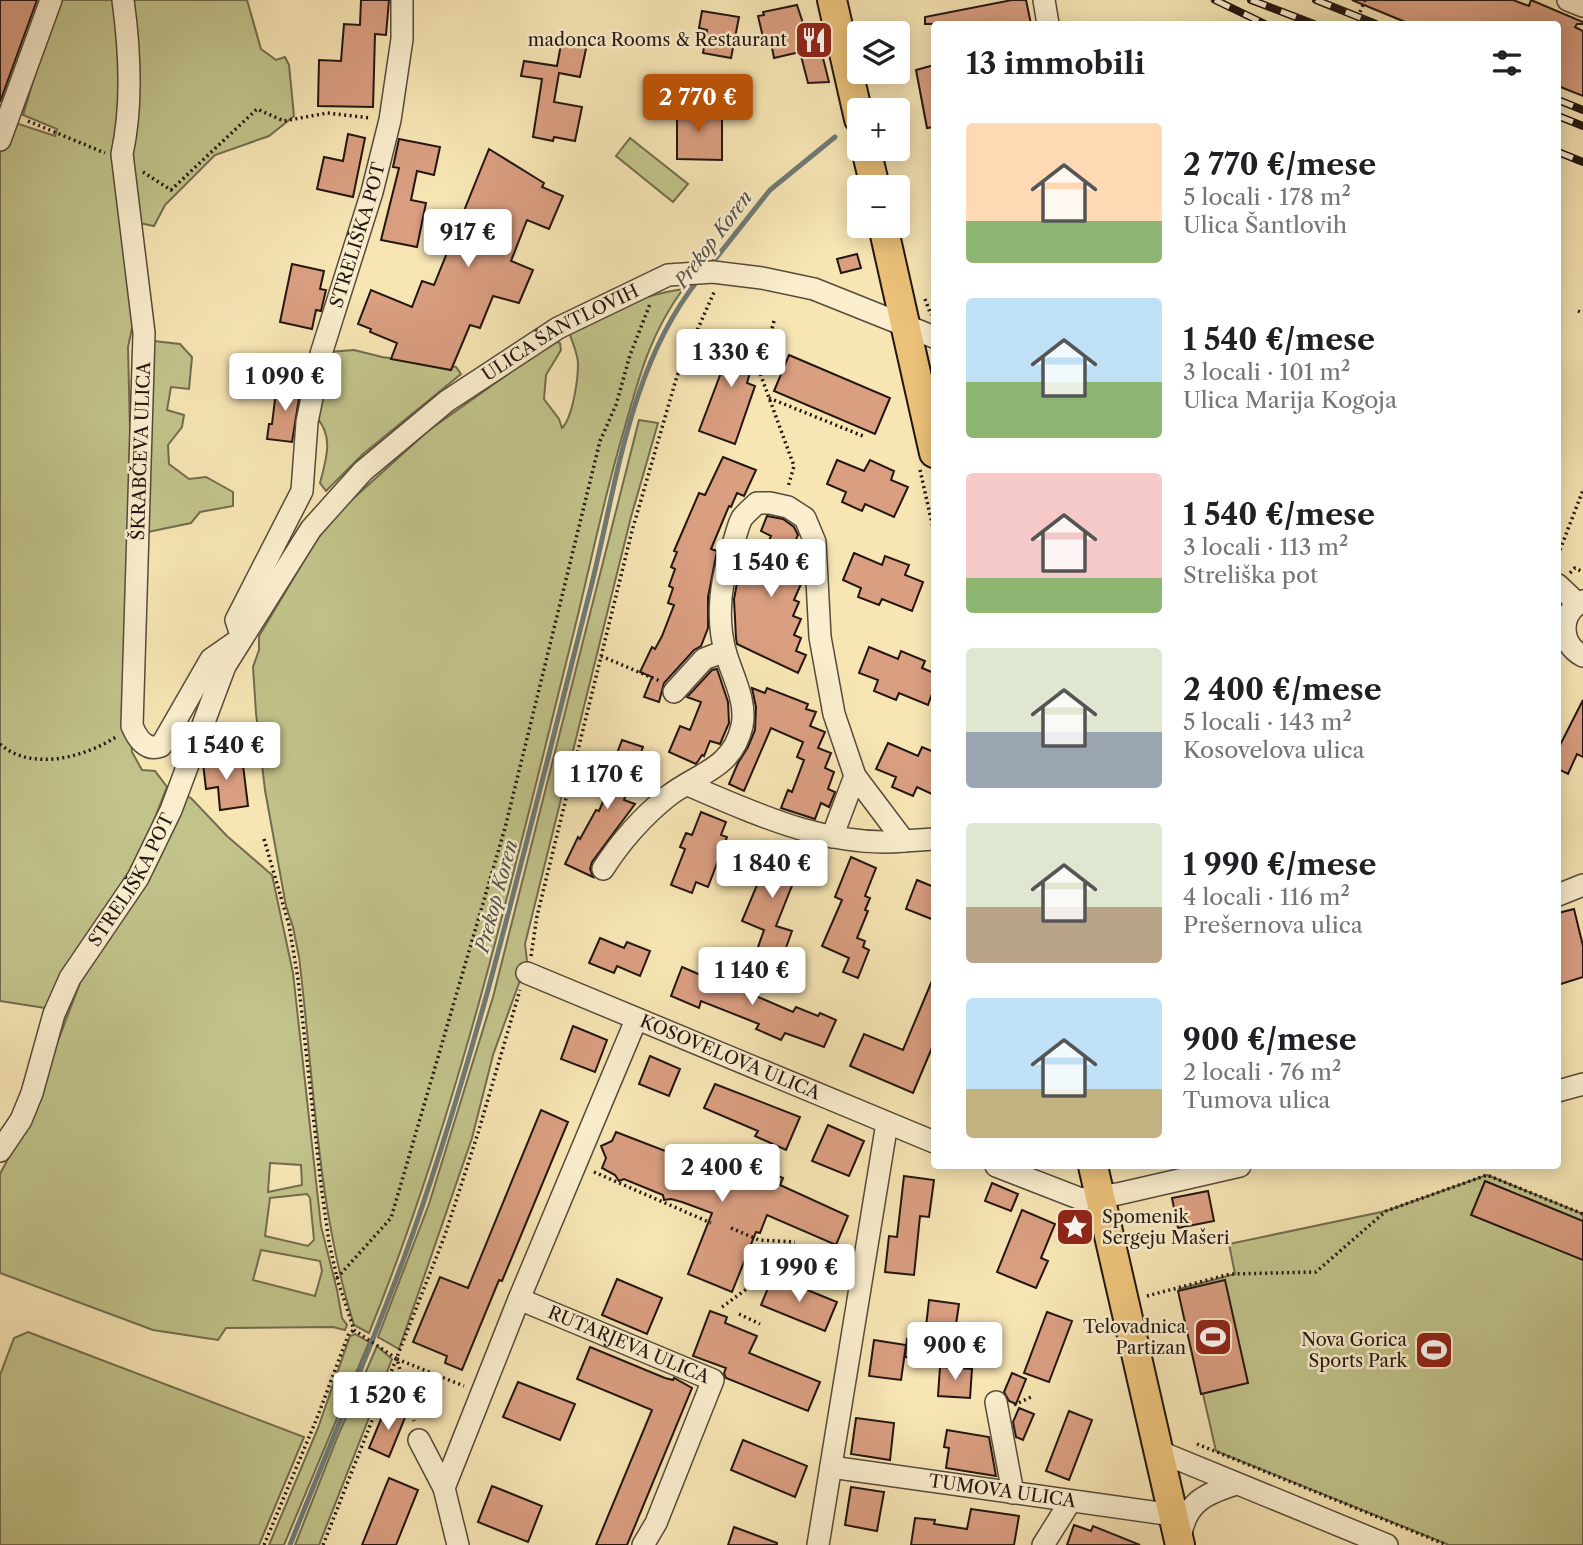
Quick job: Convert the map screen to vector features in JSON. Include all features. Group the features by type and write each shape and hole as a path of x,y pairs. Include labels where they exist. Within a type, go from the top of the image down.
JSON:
{"main road":[{"path":"832,0 854,98"},
{"path":"886,238 931,419"},
{"path":"1094,1169 1180,1545"}],"street":[{"path":"0,139 51,0"},
{"name":"ŠKRABČEVA ULICA","path":"123,0 127,29 128,127 144,333 132,726"},
{"name":"STRELIŠKA POT","path":"0,1151 21,1120 33,1093 54,1014 70,978 138,878 172,810 225,666 242,638 236,620 302,491 307,422 321,354 369,204 390,120 402,39 402,0"},
{"path":"1044,0 1048,21"},
{"path":"1568,0 1583,6"},
{"name":"ULICA ŠANTLOVIH","path":"242,638 311,529 363,471 447,401 558,328 668,275 715,279 762,278 814,289 931,336"},
{"path":"603,869 621,841 651,811 670,795 710,773 735,749 742,724 742,702 725,651 719,610 724,569 741,519 757,503 782,506 805,518 815,542 820,637 834,713 855,776 904,841"},
{"path":"1561,587 1580,602 1566,619 1564,628 1570,650"},
{"path":"132,726 141,742 149,747 161,746 211,659 242,638"},
{"path":"676,691 704,659 725,651"},
{"path":"832,837 855,776"},
{"path":"688,785 764,818 832,837 884,843 931,839"},
{"path":"1561,894 1583,885"},
{"name":"KOSOVELOVA ULICA","path":"527,973 931,1141"},
{"path":"444,1488 519,1299 636,1020"},
{"path":"1561,1090 1583,1086"},
{"path":"818,1545 887,1123"},
{"path":"1004,1169 1081,1199 1221,1169"},
{"name":"RUTARJEVA ULICA","path":"519,1299 713,1380 656,1523"},
{"path":"996,1402 1013,1493"},
{"path":"418,1440 444,1488 458,1545"},
{"path":"1158,1451 1387,1545"},
{"name":"TUMOVA ULICA","path":"831,1467 1173,1515"},
{"path":"1180,1545 1182,1524 1203,1496 1236,1484"},
{"path":"1043,1545 1070,1502"},
{"path":"643,1545 656,1523"},
{"path":"656,1523 656,1545"}],"path":[{"path":"1360,12 1365,0"},
{"path":"23,120 102,153 131,158 143,173 171,190 257,109 284,121 327,113 390,120"},
{"path":"323,1545 445,1235 527,973 537,916 632,531 677,376 715,279"},
{"path":"337,1278 391,1218 505,828 600,441 616,405 629,355 652,300"},
{"path":"1577,311 1583,313"},
{"path":"774,321 760,373 794,466 782,506"},
{"path":"769,398 863,436"},
{"path":"1561,547 1583,490"},
{"path":"601,656 676,691"},
{"path":"0,744 11,754 49,760 98,748 132,726"},
{"path":"264,839 289,925 329,1242 337,1278 354,1330 397,1359 482,1393"},
{"path":"576,1165 711,1223"},
{"path":"1141,1297 1230,1274 1316,1272 1386,1211 1487,1175 1583,1214"},
{"path":"722,1307 778,1266 795,1242 759,1240 731,1228"},
{"path":"739,1314 760,1324"},
{"path":"264,1545 349,1333 354,1330"},
{"path":"397,1359 418,1440"},
{"path":"1196,1443 1447,1545"}],"green space":[{"path":"57,0 114,0 118,28 135,314 128,347 131,472 129,716 132,752 142,770 155,771 167,787 145,843 51,1009 0,1001 0,152 12,128 19,124 55,136 57,129 23,115"},
{"path":"131,0 247,0 261,49 276,60 285,57 289,65 294,116 269,136 215,155 165,205 154,226 134,222 128,149"},
{"path":"630,138 688,184 673,202 616,156"},
{"path":"683,289 654,339 635,392 609,483 528,817 482,992 430,1164 369,1333 354,1325 324,1189 299,957 286,906 265,790 253,667 259,650 259,636 317,539 346,505 428,431 554,341 560,343 561,350 546,375 544,399 559,419 562,428 572,407 578,371 577,356 569,332 638,300"},
{"path":"154,341 180,344 192,357 189,389 171,387 167,410 184,415 182,427 168,445 169,464 189,479 206,477 233,492 233,506 200,512 191,523 148,532"},
{"path":"354,350 382,357 456,367 461,374 363,454 326,491 320,483 327,441 317,418 329,352"},
{"path":"639,420 658,423 631,517 525,944 527,961 493,1055 472,1138 399,1349 378,1337 429,1204 493,997"},
{"path":"186,796 272,875 293,973 321,1226 342,1318 347,1325 345,1330 333,1327 226,1328 218,1340 153,1330 0,1273 0,1174 25,1127 85,970","holes":["270,1163 301,1165 302,1185 268,1192","307,1194 310,1198 314,1240 308,1246 265,1236 270,1198","261,1250 320,1261 322,1271 315,1296 253,1280"]},
{"name":"Nova Gorica Sports Park","path":"1487,1175 1583,1214 1583,1545 1449,1545 1216,1451 1179,1289 1235,1274 1229,1244 1386,1211"},
{"path":"28,1332 304,1437 259,1545 0,1545 0,1375 14,1338"},
{"path":"355,1334 369,1342 284,1545 269,1545 318,1428 350,1336"},
{"path":"377,1346 392,1359 319,1545 295,1545 337,1438"}],"building":[{"path":"0,0 37,0 0,102"},
{"path":"361,0 389,0 386,35 375,34 373,107 318,106 319,60 341,61 344,24 360,25"},
{"path":"1012,0 1026,0 1030,21 931,21 931,24 925,24 925,17"},
{"path":"1352,0 1513,0 1529,6 1531,0 1583,22 1575,27 1583,31 1583,96 1561,87 1561,21 1403,21"},
{"path":"797,5 806,32 816,30 829,82 808,83 800,52 774,58 771,42 767,36 763,37 758,16 764,15 763,12"},
{"path":"702,11 739,17 731,58 703,53 707,30 699,28"},
{"path":"562,39 587,44 580,77 559,73 554,102 582,107 575,141 533,137 542,79 521,76 524,61 557,66"},
{"path":"931,66 931,127 927,128 916,70"},
{"path":"677,104 705,107 705,115 722,115 722,160 677,159"},
{"path":"348,134 365,138 353,197 317,189 324,157 343,161"},
{"path":"399,139 440,147 434,175 417,171 411,200 426,203 417,247 381,240 399,168 393,167"},
{"path":"489,149 544,183 542,187 563,196 549,229 527,220 511,261 533,270 519,303 493,296 480,328 470,325 451,370 391,359 397,343 358,324 371,290 412,307 422,281 434,285"},
{"path":"857,254 861,268 841,273 837,259"},
{"path":"292,264 324,271 320,289 326,290 321,311 316,310 312,329 280,322"},
{"path":"728,332 759,343 747,383 755,386 735,444 699,431 722,370 714,368"},
{"path":"789,355 890,398 875,434 774,391"},
{"path":"277,383 301,386 292,442 267,439 269,424 272,424"},
{"path":"723,457 756,470 744,496 737,493 731,507 729,506 711,549 717,551 708,597 708,628 701,646 694,650 664,683 659,702 644,697 652,677 640,672 652,647 655,649 662,636 674,605 668,603 673,588 669,586 675,569 671,567 677,552 674,551 699,493 705,495"},
{"path":"837,460 864,471 870,460 894,471 891,480 908,487 894,517 865,504 862,511 842,502 846,492 827,484"},
{"path":"767,516 783,519 794,527 798,535 793,546 802,550 794,581 801,584 794,600 799,602 793,616 801,619 794,635 801,638 796,651 806,655 798,673 737,644 734,599 741,562 757,568 771,536 761,531"},
{"path":"854,553 882,565 885,556 909,565 905,575 923,582 912,611 882,599 879,605 858,597 861,588 843,580"},
{"path":"869,647 898,659 901,651 925,661 922,668 931,672 931,696 928,705 899,693 896,700 874,691 878,680 859,673"},
{"path":"717,669 728,702 729,723 720,744 710,741 704,756 702,755 696,764 669,752 680,726 690,730 701,702 687,697 712,670"},
{"path":"752,688 765,693 767,688 808,704 806,709 816,712 810,726 825,732 818,748 831,753 825,768 834,772 828,789 835,792 829,807 821,803 815,819 781,808 788,790 792,792 804,760 797,757 803,742 771,728 744,791 729,784 755,730 756,707"},
{"path":"1583,700 1583,757 1577,754 1568,774 1561,770 1561,743"},
{"path":"622,740 643,747 624,800 635,804 592,862 590,869 593,877 565,864 578,837 580,839 596,810 599,811 611,783 612,767"},
{"path":"888,743 918,756 922,747 931,751 931,794 917,787 913,796 892,787 896,777 876,769"},
{"path":"230,756 231,766 243,765 248,806 220,810 218,787 206,789 203,763 204,759"},
{"path":"701,812 726,822 721,835 727,837 708,887 696,882 692,893 671,885 685,849 680,847 686,833 692,835"},
{"path":"773,846 799,856 788,881 793,883 776,926 792,931 783,956 758,947 764,930 742,921 757,885 752,883 758,866 764,868"},
{"path":"851,857 876,868 865,896 870,898 865,910 868,911 857,938 865,941 863,947 869,950 858,978 843,972 849,958 822,946 842,900 835,897"},
{"path":"917,880 931,886 931,919 906,909"},
{"path":"1574,909 1583,946 1583,977 1561,984 1561,912"},
{"path":"600,938 624,948 627,942 650,951 640,976 617,966 614,973 589,963"},
{"path":"682,967 710,979 714,971 751,986 749,993 793,1012 796,1007 836,1020 824,1047 785,1033 781,1040 756,1029 759,1024 701,1001 699,1008 671,996"},
{"path":"931,983 931,1050 913,1093 850,1066 864,1034 903,1050"},
{"path":"573,1026 607,1040 595,1072 561,1059"},
{"path":"650,1056 680,1069 669,1096 639,1084"},
{"path":"715,1084 800,1117 786,1150 755,1136 758,1131 704,1108"},
{"path":"541,1110 568,1122 462,1370 445,1363 447,1356 413,1342 440,1277 468,1288"},
{"path":"828,1125 864,1141 849,1176 812,1161"},
{"path":"616,1132 668,1152 667,1154 721,1177 730,1156 783,1178 780,1185 848,1216 836,1245 767,1215 760,1233 756,1232 732,1292 688,1274 712,1213 671,1199 664,1200 663,1195 624,1179 619,1181 615,1175 602,1168 606,1158 601,1146 612,1141"},
{"path":"904,1176 934,1180 929,1217 920,1216 914,1275 885,1272 889,1236 897,1237"},
{"path":"1485,1181 1583,1221 1583,1260 1471,1215"},
{"path":"992,1183 1018,1194 1011,1211 985,1201"},
{"path":"1208,1191 1214,1221 1178,1228 1172,1198"},
{"path":"1022,1210 1055,1224 1041,1258 1048,1261 1036,1288 997,1272"},
{"path":"773,1276 837,1302 825,1331 761,1305"},
{"path":"617,1279 662,1298 647,1334 602,1315"},
{"name":"Telovadnica Partizan","path":"1225,1280 1248,1383 1201,1394 1178,1291"},
{"path":"929,1300 959,1304 955,1331 926,1327"},
{"path":"710,1311 727,1317 725,1323 757,1336 749,1353 820,1382 808,1411 726,1378 726,1368 693,1356"},
{"path":"1047,1312 1072,1321 1049,1382 1024,1373"},
{"path":"907,1339 933,1343 931,1361 905,1357"},
{"path":"874,1340 906,1345 901,1380 869,1376"},
{"path":"590,1347 665,1378 674,1378 692,1388 627,1545 596,1545 652,1410 577,1379"},
{"path":"940,1367 972,1369 970,1398 938,1396"},
{"path":"1012,1373 1026,1379 1016,1404 1009,1401 1004,1392"},
{"path":"518,1382 575,1404 560,1440 503,1417"},
{"path":"386,1407 406,1415 389,1457 369,1448"},
{"path":"1019,1408 1034,1414 1023,1440 1016,1437 1013,1422"},
{"path":"1069,1411 1092,1420 1069,1480 1046,1471"},
{"path":"856,1418 894,1423 890,1460 851,1454"},
{"path":"947,1430 989,1437 996,1476 946,1468 949,1448 944,1447"},
{"path":"743,1440 807,1466 795,1497 731,1470"},
{"path":"389,1478 418,1490 396,1545 362,1545"},
{"path":"492,1486 542,1506 528,1542 478,1522"},
{"path":"851,1487 884,1492 877,1531 845,1525"},
{"path":"971,1509 1019,1516 1014,1545 911,1545 915,1518 935,1520 934,1524 967,1529"},
{"path":"1074,1525 1091,1531 1093,1526 1140,1545 1067,1545"},
{"path":"734,1527 777,1543 777,1545 728,1545"}],"waterway":[{"name":"Prekop Koren","path":"709,267 770,190 835,137"},
{"name":"Prekop Koren","path":"290,1545 390,1294 438,1159 479,1024 591,587 628,427 656,350 675,314 698,280"}],"railway":[{"path":"1215,0 1259,21"},
{"path":"1251,0 1306,21"},
{"path":"1316,0 1368,21"},
{"path":"1561,101 1583,110"},
{"path":"1561,117 1583,126"},
{"path":"1561,153 1583,162"}],"place":[{"name":"madonca Rooms & Restaurant","path":"814,40"},
{"name":"Spomenik Sergeju Mašeri","path":"1075,1227"},
{"name":"Telovadnica Partizan","path":"1213,1337"},
{"name":"Nova Gorica Sports Park","path":"1434,1350"}]}
